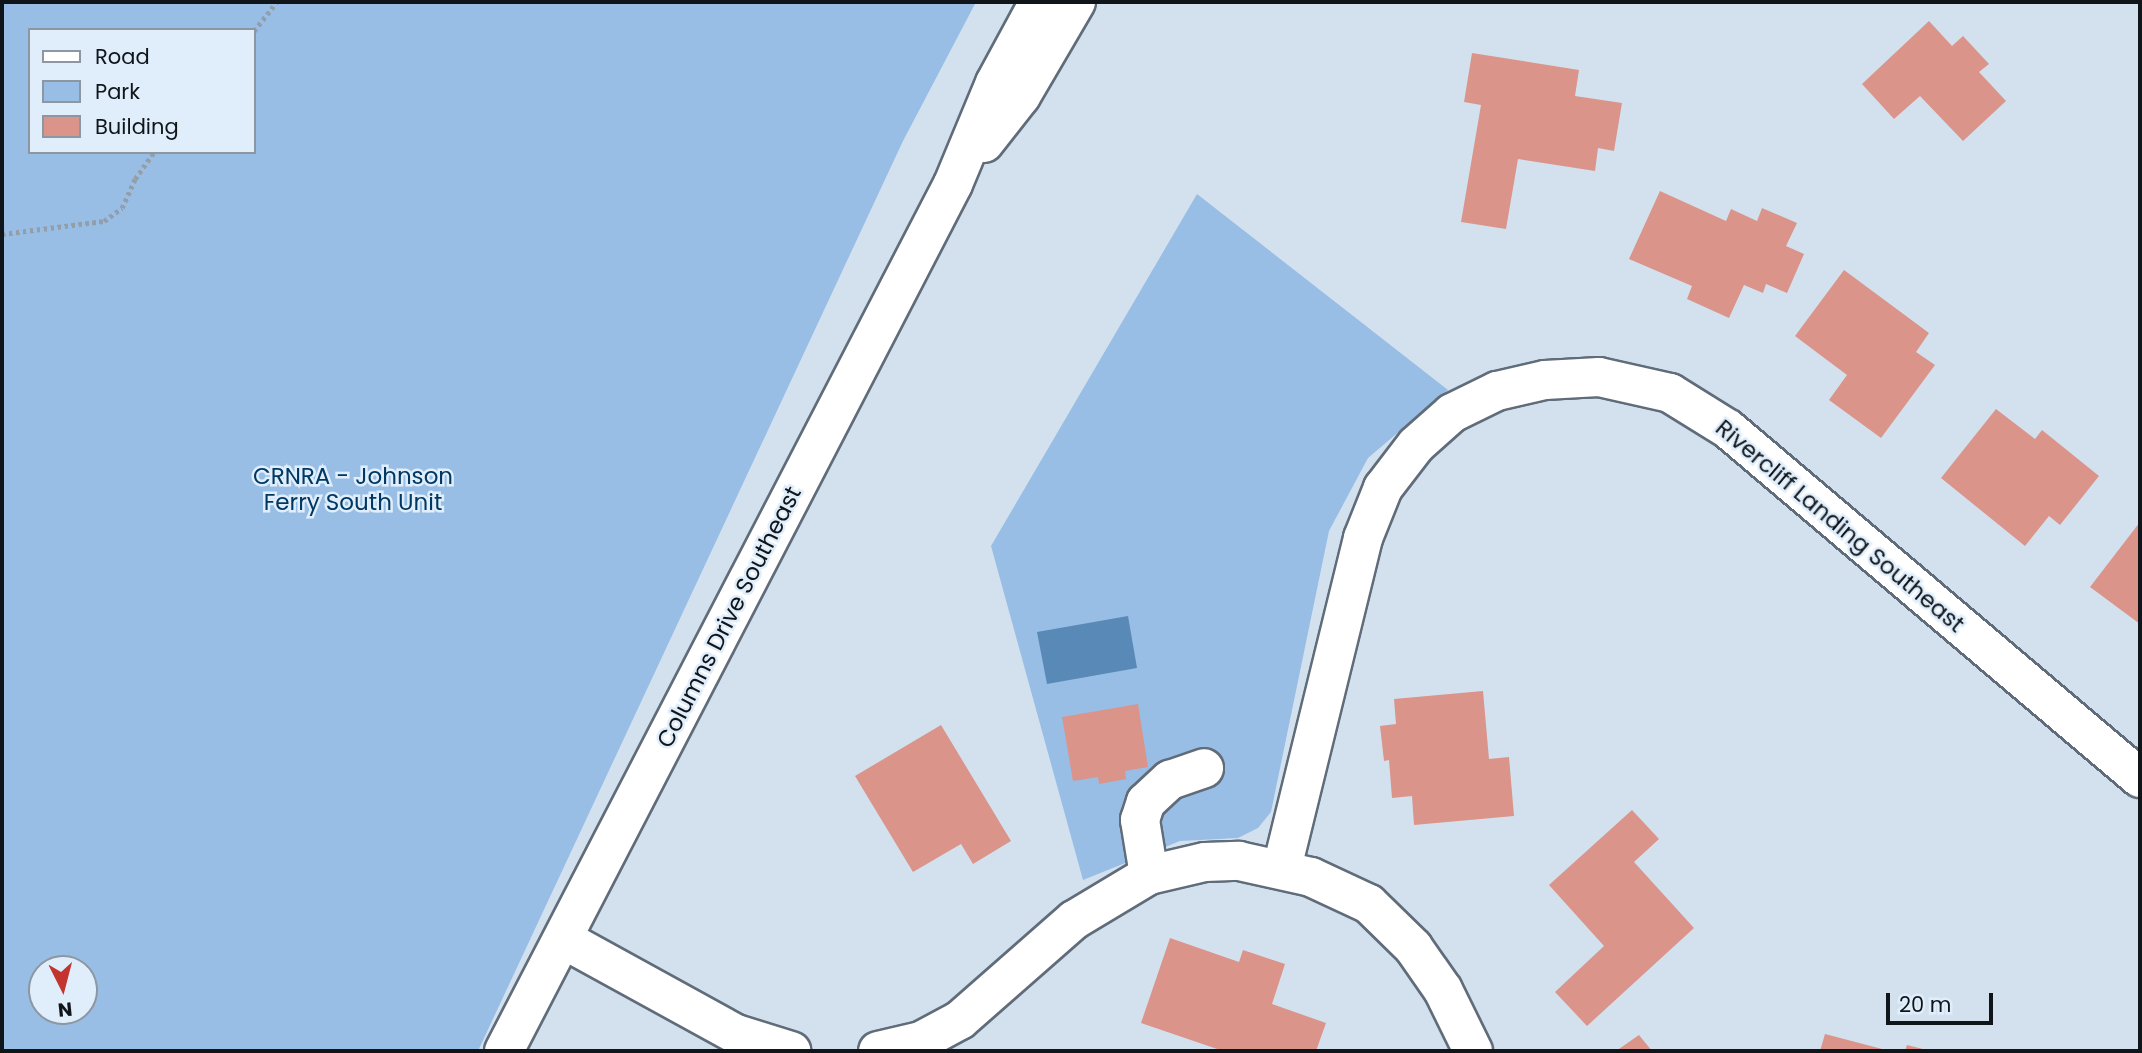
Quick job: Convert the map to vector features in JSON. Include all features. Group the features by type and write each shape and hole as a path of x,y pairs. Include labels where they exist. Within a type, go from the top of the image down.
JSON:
{"street":[{"name":"Columns Drive Southeast","path":"504,1051 953,184 995,83 1039,2"},
{"name":"Columns Drive Southeast","path":"953,184 1021,96 1076,2"},
{"name":"Rivercliff Landing Southeast","path":"1282,868 1363,538 1383,488 1416,445 1452,413 1497,391 1545,380 1599,377 1670,393 1728,429 2140,778"},
{"path":"1149,875 1140,820 1146,802 1170,780 1203,768"},
{"path":"878,1051 921,1041 960,1020 1066,926 1109,897 1149,875 1205,862 1239,861 1282,868 1369,904 1394,925 1443,990 1473,1051"},
{"path":"563,939 736,1034 791,1051"}],"path":[{"path":"256,28 277,2"},
{"path":"2,234 104,221 122,208 135,179 153,154"}],"green space":[{"name":"CRNRA - Johnson Ferry South Unit","path":"2,2 976,2 903,141 478,1051 2,1051"},
{"path":"1197,194 1448,390 1368,458 1329,531 1271,812 1258,828 1238,838 1180,841 1083,880 991,546"}],"shaded area":[{"path":"1128,616 1137,668 1047,684 1037,632"}],"building":[{"path":"1929,21 1952,46 1963,36 1989,64 1979,72 2006,101 1963,141 1920,96 1894,119 1862,84"},
{"path":"1472,53 1579,70 1575,96 1622,103 1614,151 1598,148 1595,171 1518,159 1506,229 1461,222 1481,105 1464,102"},
{"path":"1660,191 1726,221 1731,209 1757,221 1762,208 1797,223 1786,246 1804,254 1787,293 1766,284 1763,293 1744,285 1729,318 1687,299 1692,286 1629,259"},
{"path":"1844,270 1929,333 1916,352 1935,365 1881,438 1829,400 1847,375 1795,336"},
{"path":"1996,409 2035,439 2042,430 2099,476 2060,525 2049,516 2025,546 1941,478"},
{"path":"2140,522 2140,624 2090,587"},
{"path":"1483,691 1489,759 1509,757 1514,816 1414,825 1412,796 1392,798 1389,760 1384,761 1380,726 1396,724 1394,699"},
{"path":"1138,704 1148,767 1125,771 1126,779 1099,784 1098,777 1073,781 1062,717"},
{"path":"941,725 1011,841 973,864 961,844 913,872 855,776"},
{"path":"1632,810 1659,839 1634,862 1694,928 1587,1026 1555,992 1604,946 1549,885"},
{"path":"1170,938 1239,962 1243,950 1285,964 1272,1004 1326,1023 1316,1051 1223,1051 1141,1023"},
{"path":"1825,1034 1886,1050 1886,1051 1820,1051"},
{"path":"1639,1035 1652,1051 1616,1051"},
{"path":"1907,1045 1927,1050 1927,1051 1905,1051"}]}
